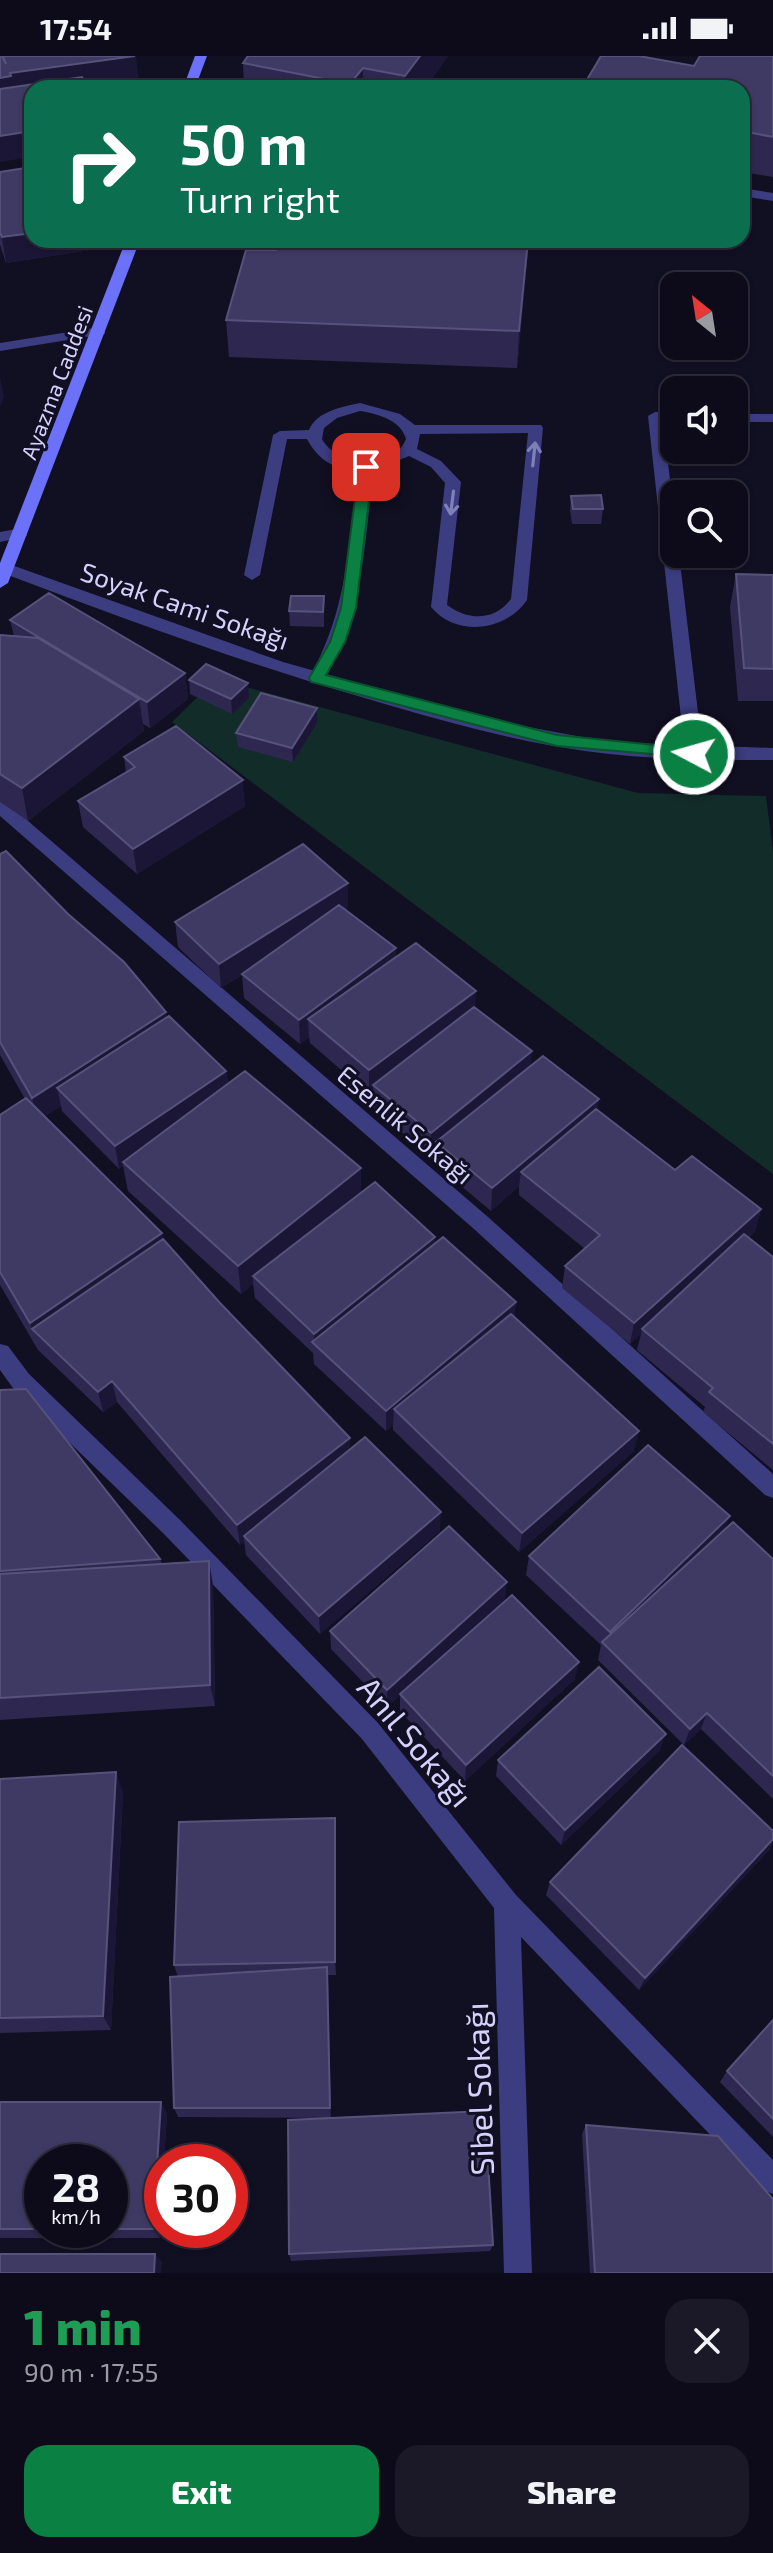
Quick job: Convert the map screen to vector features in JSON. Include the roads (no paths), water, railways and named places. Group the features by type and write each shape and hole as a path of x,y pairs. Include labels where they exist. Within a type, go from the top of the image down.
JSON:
{"street":[{"path":"192,80 201,56"},
{"path":"750,193 773,197"},
{"name":"Ayazma Caddesi","path":"3,576 130,248"},
{"path":"0,347 100,331"},
{"path":"360,407 392,413 411,430 412,440 408,450 397,459 366,467 333,461 315,444 314,434 329,415 360,407"},
{"path":"660,416 655,416 660,459"},
{"path":"748,418 773,418"},
{"path":"408,450 436,464 453,482 439,607 459,620 489,622 503,617 513,610 519,600 536,428 411,430"},
{"path":"252,575 280,435 314,434"},
{"path":"661,464 694,754"},
{"path":"317,678 337,642 349,608 366,467"},
{"path":"0,537 22,533"},
{"name":"Soyak Cami Sokağı","path":"3,576 317,678 557,740 694,754 773,754"},
{"name":"Esenlik Sokağı","path":"0,806 481,1223 773,1488"},
{"name":"Anıl Sokağı","path":"0,1353 21,1381 172,1527 370,1731 507,1904 773,2180"},
{"name":"Sibel Sokağı","path":"507,1904 518,2273"}]}
